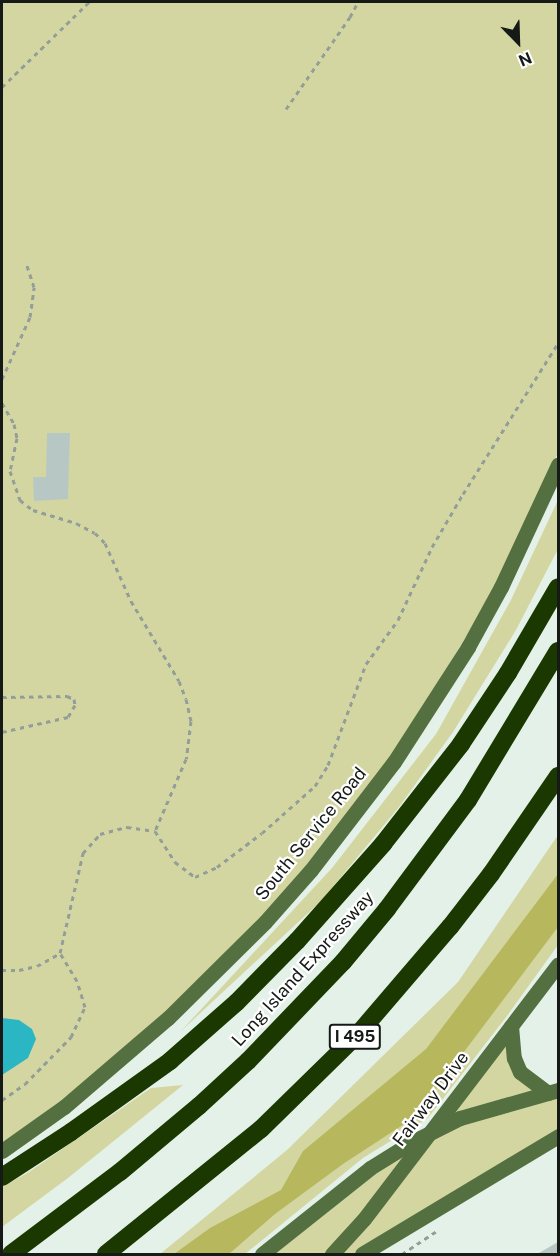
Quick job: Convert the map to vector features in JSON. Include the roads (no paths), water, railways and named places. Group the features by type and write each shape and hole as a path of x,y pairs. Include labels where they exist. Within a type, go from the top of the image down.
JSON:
{"highway":[{"path":"2,1177 71,1132 170,1061 237,1002 297,941 384,844 461,744 508,673 558,587"},
{"name":"Long Island Expressway","path":"11,1254 120,1172 199,1106 264,1045 343,962 394,901 468,800 558,651"},
{"name":"I 495","path":"106,1254 261,1129 359,1033 406,981 470,900 558,776"}],"main road":[{"name":"South Service Road","path":"2,1151 64,1107 168,1018 225,964 311,870 394,762 450,676 501,587 558,465"},
{"name":"Fairway Drive","path":"332,1254 364,1219 558,964"},
{"path":"511,1026 514,1058 520,1072 553,1092"},
{"path":"262,1254 370,1168 431,1131 460,1118 553,1092"},
{"path":"362,1254 558,1136"}],"water":[{"path":"2,1018 19,1020 32,1029 36,1039 28,1058 2,1075"}]}
